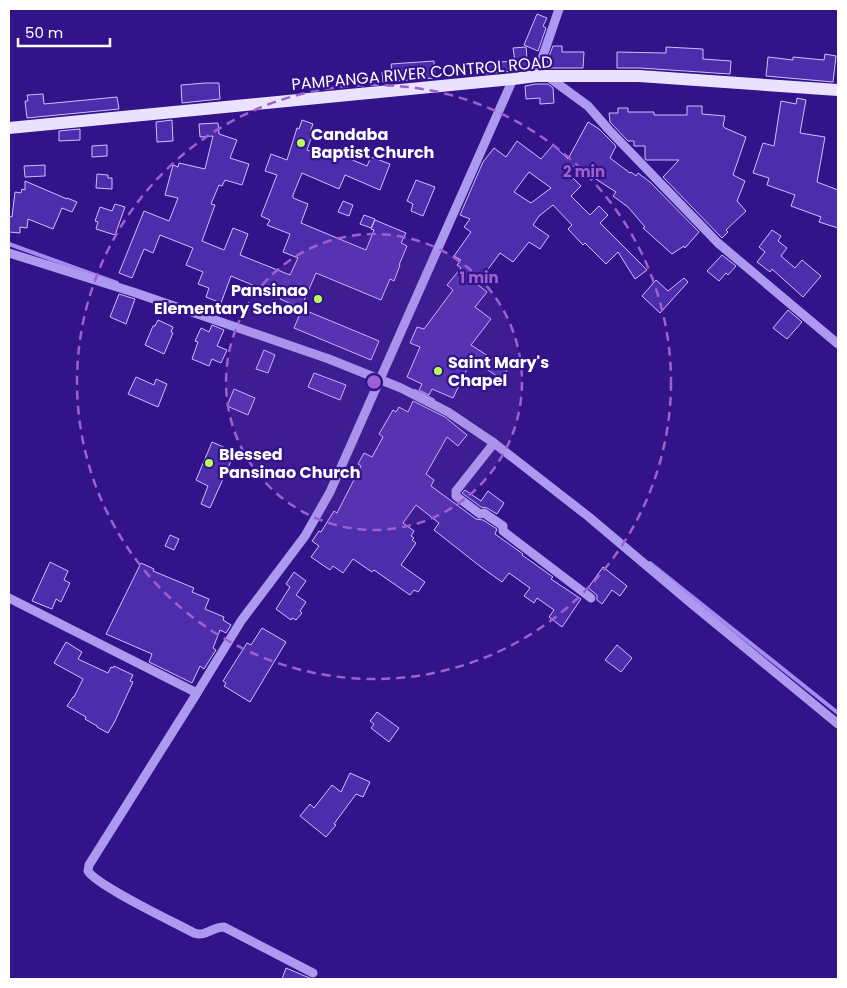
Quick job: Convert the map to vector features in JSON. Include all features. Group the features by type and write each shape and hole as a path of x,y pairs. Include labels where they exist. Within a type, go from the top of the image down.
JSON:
{"main road":[{"name":"PAMPANGA RIVER CONTROL ROAD","path":"9,128 541,76 639,76 838,90"}],"street":[{"path":"560,9 541,76 588,106 718,243 838,344"},
{"path":"313,973 224,927 214,928 204,934 194,933 105,886 91,876 88,871 89,865 241,620 314,522 330,492 513,79"},
{"path":"9,253 329,359 423,398 448,412 494,443 589,517 838,724"},
{"path":"494,443 456,491 456,496 480,514 484,512 503,526 503,531 591,598"},
{"path":"9,598 197,693"}],"building":[{"path":"537,14 547,18 543,26 546,28 538,51 524,45"},
{"path":"553,46 562,46 562,52 584,52 583,68 548,68 548,59"},
{"path":"526,47 528,69 485,74 485,63 515,61 513,48"},
{"path":"666,47 703,49 703,59 731,61 730,74 617,68 617,52 666,53"},
{"path":"825,54 836,56 833,82 766,76 768,57 793,60 793,57 824,60"},
{"path":"434,61 435,78 383,82 382,72 392,72 391,64"},
{"path":"219,83 220,99 182,103 181,85"},
{"path":"548,84 553,88 554,103 540,104 540,98 526,99 525,86"},
{"path":"43,94 44,104 117,97 119,109 27,118 25,101 28,101 27,95"},
{"path":"797,98 806,100 800,133 825,137 817,182 838,190 838,228 819,222 821,217 791,206 795,195 767,185 769,178 753,173 763,143 774,146 781,101 796,104"},
{"path":"687,106 702,106 702,114 725,116 723,126 725,128 746,137 733,175 745,181 737,201 746,211 726,230 728,232 722,238 663,177 679,160 646,160 645,146 634,146 634,141 628,141 610,122 609,113 618,113 618,108 628,108 628,112 654,112 654,115 687,115"},
{"path":"172,120 173,141 157,142 156,122"},
{"path":"302,120 313,124 310,132 313,133 307,150 330,158 333,152 367,166 371,157 390,164 380,190 345,175 339,189 302,173 293,195 293,198 308,204 301,223 366,250 374,230 371,229 375,220 406,233 401,243 407,246 400,265 394,281 390,279 381,300 316,273 301,308 280,299 281,297 231,276 221,303 206,297 209,288 198,284 203,272 186,265 193,248 160,235 153,253 144,249 132,278 119,273 144,211 169,221 178,198 165,195 173,165 178,167 179,163 205,169 213,136 200,137 199,124 218,123 219,134 237,140 230,158 249,164 242,185 225,180 222,186 219,185 211,204 215,205 202,241 224,250 233,228 248,234 240,255 290,275 298,258 283,252 290,234 267,225 270,220 261,216 277,175 265,171 271,154 287,160 297,128 299,129"},
{"path":"588,122 599,129 616,146 610,158 630,173 636,176 638,173 650,182 699,232 685,248 684,246 672,254 643,228 645,227 628,207 613,196 616,192 591,176 589,178 570,164 565,170 581,186 571,196 590,215 599,206 608,215 600,223 647,270 635,279 618,252 606,264 585,243 583,245 568,229 572,225 553,205 539,216 533,225 549,236 540,249 529,242 513,262 500,253 477,284 487,292 475,307 491,319 471,345 508,369 501,379 472,359 453,398 432,389 429,395 419,390 422,384 407,377 420,347 410,343 417,327 424,329 453,290 447,285 461,268 457,265 461,260 454,256 471,232 464,227 470,219 460,215 483,162 494,148 506,157 517,141 541,159 553,145 568,159","holes":["529,172 551,188 531,203 514,192"]},
{"path":"80,129 80,140 59,141 59,131"},
{"path":"107,145 107,156 92,157 92,146"},
{"path":"45,165 45,176 25,177 24,166"},
{"path":"97,174 108,175 108,178 112,178 112,189 96,188"},
{"path":"416,180 435,187 423,216 411,211 413,204 407,201"},
{"path":"25,181 77,202 72,212 62,208 53,229 28,219 27,228 20,227 20,233 9,232 9,216 12,217 15,192 21,193 22,189 25,190"},
{"path":"343,201 353,205 349,216 338,212"},
{"path":"115,204 125,207 115,235 96,229 98,222 95,221 100,207 112,211"},
{"path":"364,215 375,219 371,228 360,224"},
{"path":"772,230 781,236 778,241 787,248 781,256 795,268 802,260 821,276 803,297 772,269 770,272 757,262 765,252 759,247"},
{"path":"722,255 736,266 719,281 707,271"},
{"path":"684,278 688,282 660,313 642,296 656,280 668,291"},
{"path":"119,294 135,299 126,324 110,317"},
{"path":"302,309 379,341 371,360 294,328"},
{"path":"788,310 802,322 787,339 773,328"},
{"path":"158,320 173,327 171,332 173,333 164,354 145,345 153,326 155,326"},
{"path":"212,325 224,330 217,346 227,350 221,363 212,359 209,366 192,359 198,342 195,341 201,328 209,332"},
{"path":"264,350 275,355 268,373 256,369"},
{"path":"314,373 346,385 340,400 308,387"},
{"path":"136,377 154,385 156,379 167,384 158,407 128,394"},
{"path":"234,389 255,398 248,415 227,406"},
{"path":"413,401 445,417 467,435 458,446 447,437 426,474 434,480 431,486 476,519 483,520 497,529 495,534 553,577 551,579 581,599 562,627 549,617 554,610 537,598 534,603 524,596 530,588 509,573 502,582 481,567 434,530 439,523 416,505 403,523 414,531 411,536 414,538 412,540 416,543 401,565 425,582 418,592 414,590 410,595 374,570 372,572 353,559 343,573 333,566 330,570 311,557 319,546 312,541 319,531 321,532 334,511 337,513 361,466 358,464 364,453 372,457 383,437 379,434 393,410 396,412 399,407 408,412"},
{"path":"212,442 235,452 210,508 201,504 208,486 196,480"},
{"path":"465,490 481,501 488,491 504,503 497,514 481,507 462,493"},
{"path":"170,535 179,539 174,550 165,546"},
{"path":"50,562 68,571 64,580 70,583 61,602 56,599 52,609 32,601"},
{"path":"141,563 154,569 153,571 194,588 192,592 209,599 205,609 224,617 223,620 231,625 226,633 220,630 213,648 216,650 204,669 200,666 192,683 149,662 152,654 106,634"},
{"path":"603,567 627,586 620,596 612,590 602,604 597,600 597,595 588,588"},
{"path":"294,572 306,581 296,595 306,602 300,611 302,613 296,620 292,618 291,620 276,609 290,587 286,584"},
{"path":"262,628 286,642 250,702 224,686 226,683 223,681 247,643 251,645"},
{"path":"66,642 82,652 78,659 108,673 111,667 113,668 114,666 133,675 130,681 133,682 108,733 67,706 83,679 54,663"},
{"path":"617,645 632,658 621,672 605,660"},
{"path":"377,712 399,728 389,742 371,728 374,724 370,721"},
{"path":"350,773 370,782 363,797 356,794 326,837 300,816 310,804 314,808 332,785 341,792"},
{"path":"286,968 312,979 282,979"}],"waterway":[{"path":"9,244 117,283"},
{"path":"415,391 433,400"},
{"path":"650,563 838,713"}],"place":[{"name":"Candaba Baptist Church","path":"301,143"},
{"name":"Pansinao Elementary School","path":"318,299"},
{"name":"Saint Mary's Chapel","path":"438,371"},
{"name":"Blessed Pansinao Church","path":"209,463"}]}
